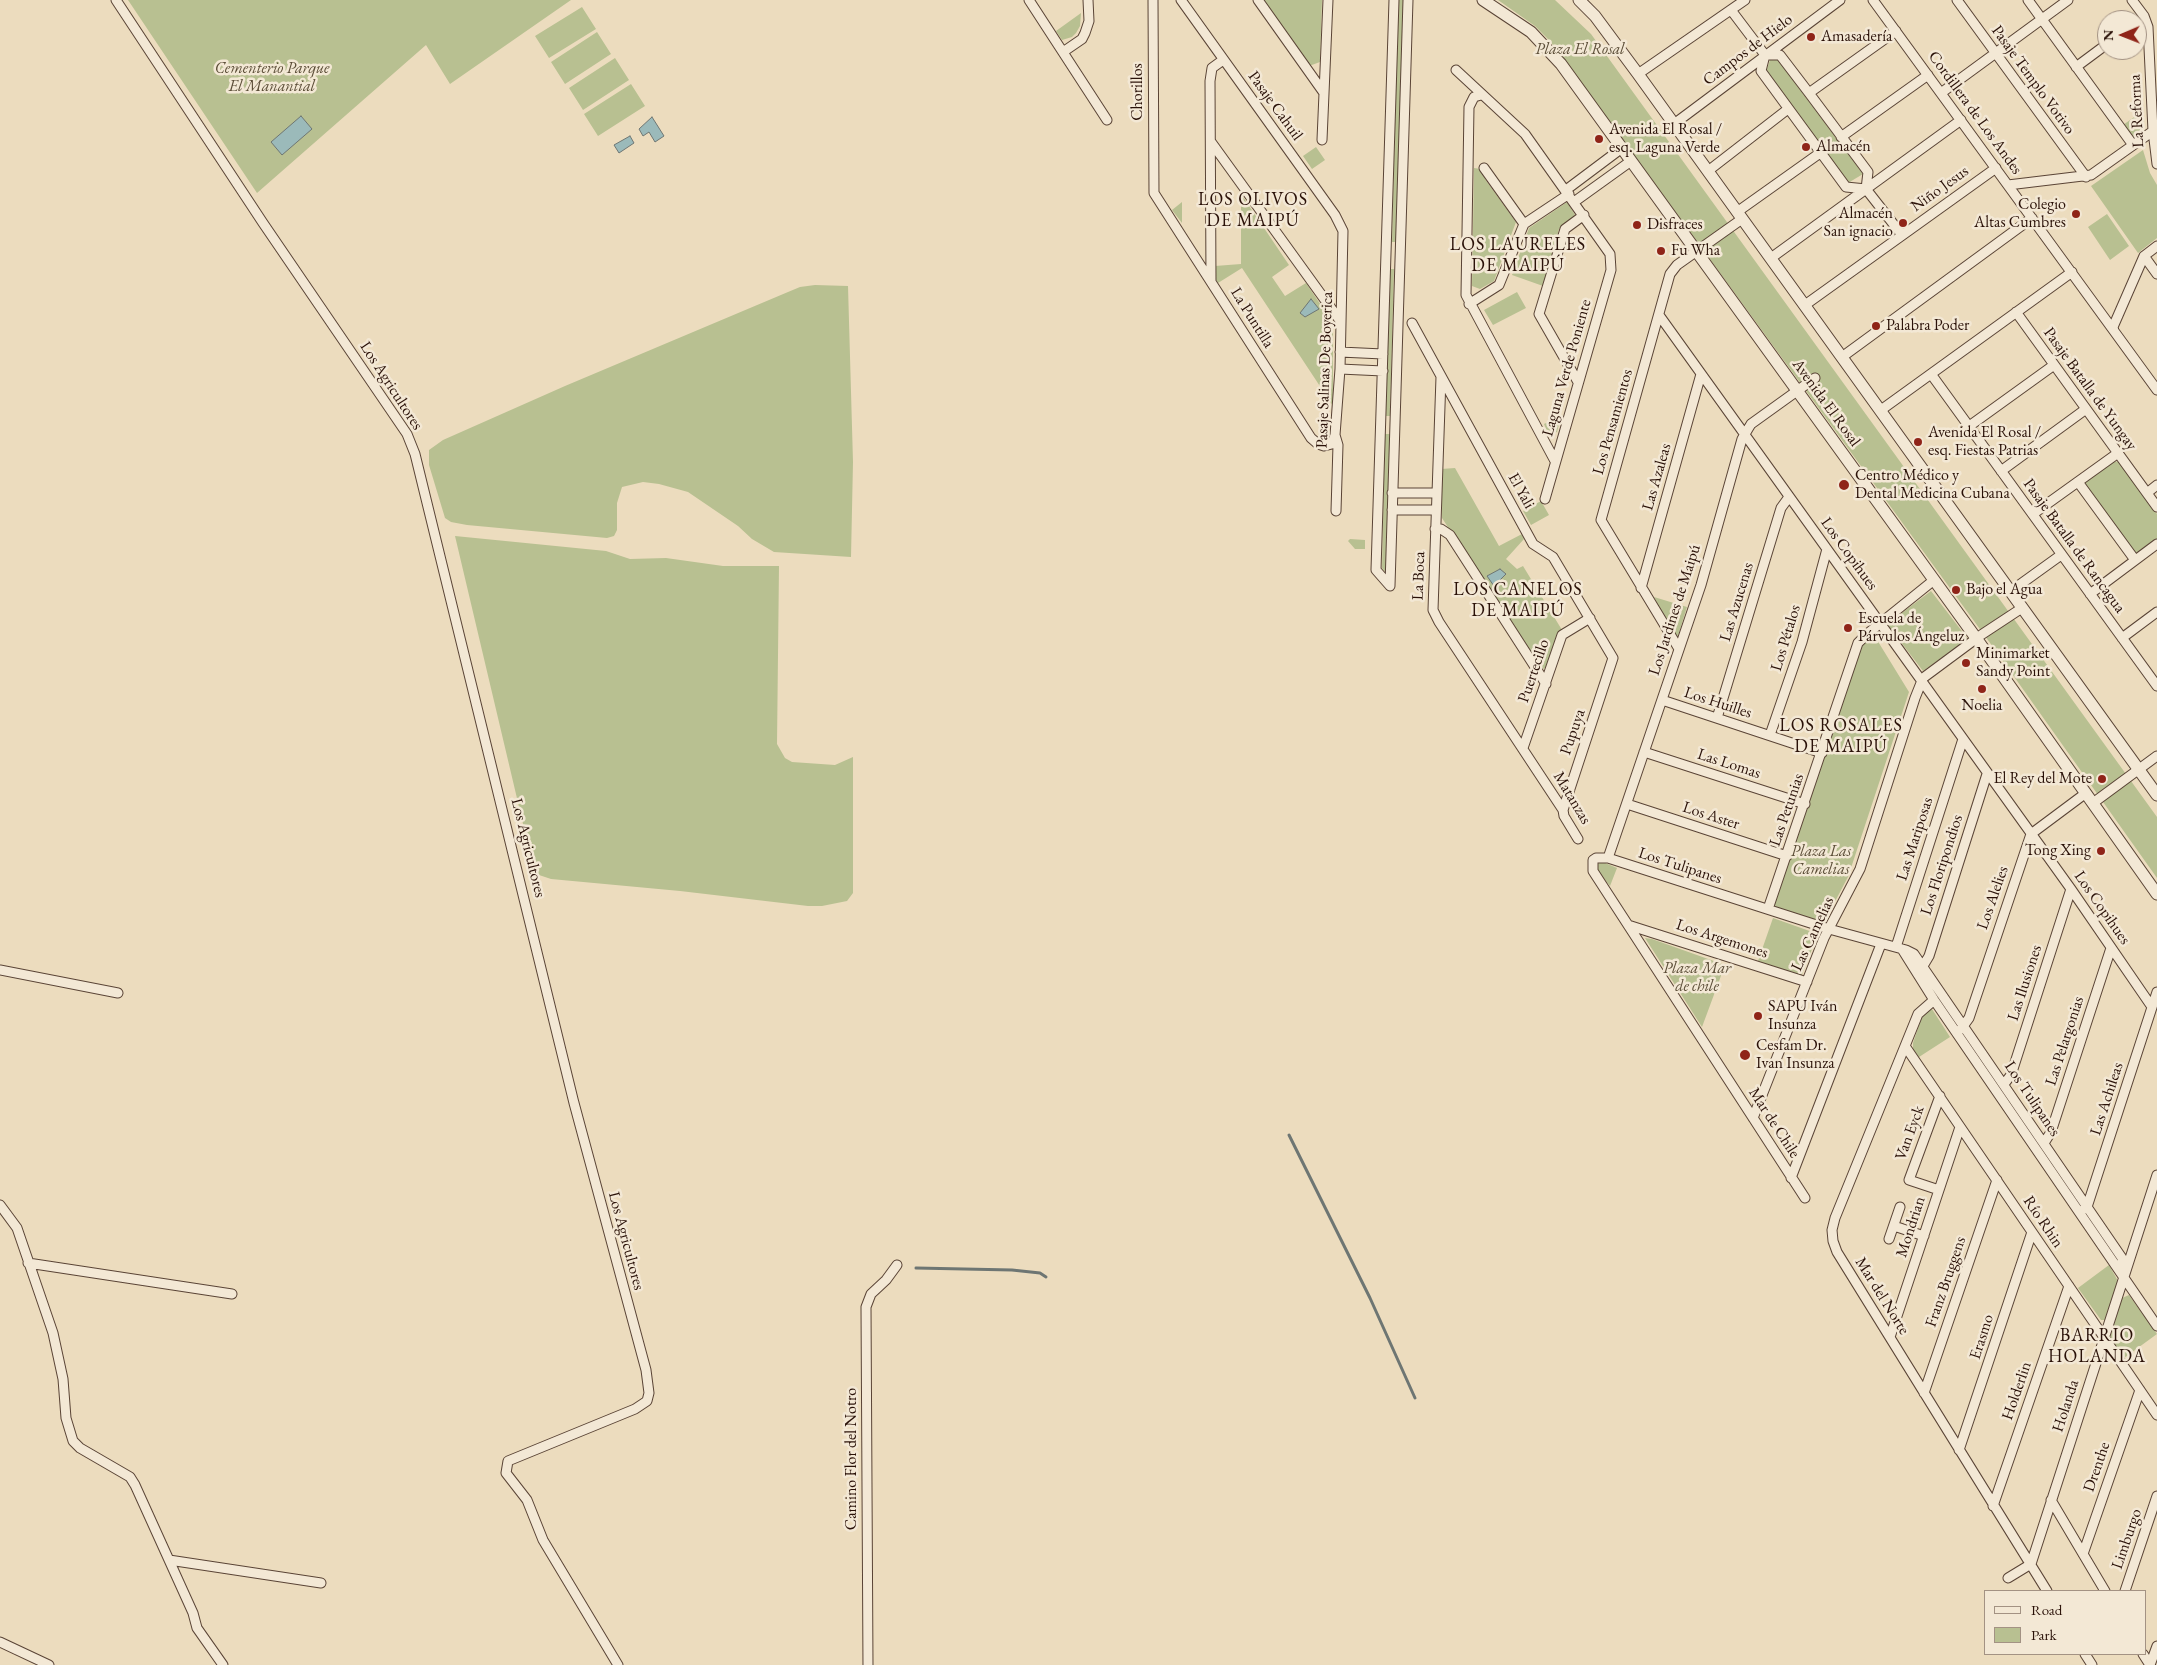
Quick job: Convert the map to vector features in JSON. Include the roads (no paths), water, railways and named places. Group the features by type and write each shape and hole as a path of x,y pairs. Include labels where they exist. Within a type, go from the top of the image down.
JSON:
{"street":[{"name":"Los Agricultores","path":"116,0 406,434 415,454 574,1103 646,1370 649,1393 647,1401 635,1409 508,1461 506,1473 527,1500 543,1540 618,1665"},
{"path":"1029,0 1107,120"},
{"path":"1063,52 1082,39 1085,33 1089,20 1088,0"},
{"name":"Chorillos","path":"1153,0 1153,184"},
{"name":"Pasaje Cahuil","path":"1181,0 1335,215 1343,231"},
{"path":"1258,0 1325,94"},
{"path":"1322,140 1328,0"},
{"path":"1394,0 1376,570 1390,586 1408,0"},
{"name":"Avenida El Rosal","path":"1483,0 1531,32 1552,53 1976,638 2157,894"},
{"path":"1579,0 1595,16 1638,74 2157,795"},
{"path":"1638,74 1745,0"},
{"name":"Campos de Hielo","path":"1674,124 1840,0"},
{"name":"Cordillera de Los Andes","path":"1873,0 2157,390"},
{"name":"Pasaje Templo Votivo","path":"1957,0 2086,177"},
{"path":"2028,0 2133,145"},
{"path":"1941,92 2068,0"},
{"path":"1731,10 1765,55"},
{"name":"La Reforma","path":"2147,30 2153,131 2157,164"},
{"path":"1809,93 1896,31"},
{"path":"2076,68 2097,52"},
{"path":"1765,55 1780,55 1809,93 1868,172 1866,189 1902,235"},
{"path":"1765,55 1761,71 1846,187 1866,189"},
{"path":"1212,281 1210,73 1212,68 1223,60"},
{"path":"1456,70 1481,95 1526,134 1584,215 1565,229 1540,314 1578,382"},
{"path":"1841,137 1928,75"},
{"name":"Laguna Verde Poniente","path":"1481,95 1474,97 1468,107 1465,287 1470,304 1555,461"},
{"path":"1708,171 1788,109"},
{"path":"1771,258 1961,120"},
{"path":"2008,185 2086,177 2095,174 2153,131"},
{"path":"1211,142 1341,322"},
{"path":"1570,195 1622,148"},
{"name":"Los Pensamientos","path":"1679,649 1601,520 1658,315 1672,271 1820,152"},
{"path":"1470,304 1499,285 1524,224 1570,195 1631,161"},
{"path":"1484,168 1524,224"},
{"name":"Niño Jesus","path":"1805,305 1996,168"},
{"name":"La Puntilla","path":"1153,184 1157,199 1212,281 1311,438 1324,446 1332,444 1335,435"},
{"name":"Laguna Verde Poniente","path":"1545,499 1611,270 1610,254 1584,215"},
{"path":"1842,357 2032,218"},
{"name":"Pasaje Salinas De Boyerica","path":"1336,511 1338,445 1335,435 1340,369 1343,231"},
{"path":"2114,331 2113,327 2144,256 2157,246"},
{"path":"1387,255 1400,256"},
{"path":"2144,256 2157,274"},
{"path":"1881,410 2072,272"},
{"name":"Pasaje Batalla de Yungay","path":"2016,312 2157,507"},
{"name":"Los Copihues","path":"1658,315 2071,889 2152,1007"},
{"name":"El Yali","path":"1412,324 1533,544 1553,557 1611,653 1612,663"},
{"path":"1340,352 1383,354"},
{"path":"1968,427 2054,365"},
{"path":"1340,369 1383,371"},
{"name":"Las Azaleas","path":"1641,588 1701,374"},
{"name":"Pasaje Batalla de Rancagua","path":"1931,374 2156,683"},
{"name":"La Boca","path":"1441,377 1433,601 1435,616 1523,748"},
{"name":"Los Jardines de Maipú","path":"1608,858 1701,585 1744,434 1751,424 1815,378"},
{"path":"2001,470 2086,409"},
{"path":"1381,426 1395,426"},
{"path":"2033,514 2118,453"},
{"path":"2078,482 2135,560"},
{"path":"2147,493 2157,485"},
{"path":"1392,493 1436,493"},
{"name":"Las Azucenas","path":"1717,718 1781,508 1789,497"},
{"path":"1392,510 1436,510"},
{"path":"1435,529 1441,529 1450,535 1546,684"},
{"path":"2090,594 2157,544"},
{"name":"Los Pétalos","path":"1770,735 1802,642 1827,549"},
{"path":"2011,591 2061,555"},
{"name":"Las Petunias","path":"1768,910 1858,643 1934,580"},
{"name":"Las Camelias","path":"1753,1118 1829,930 1860,869 1922,682 1927,674 1976,638 2022,608"},
{"path":"2122,638 2157,612"},
{"name":"Puertecillo","path":"1523,748 1562,635 1590,618"},
{"name":"Pupuya","path":"1563,810 1612,663"},
{"name":"Los Huilles","path":"1662,700 1822,753"},
{"name":"Las Mariposas","path":"1899,948 1963,739"},
{"name":"Matanzas","path":"1523,748 1563,810 1564,816 1578,839"},
{"name":"Las Lomas","path":"1644,752 1805,804"},
{"path":"2031,834 2139,769 2157,756"},
{"name":"Los Floripondios","path":"1923,966 1929,956 1987,774"},
{"name":"Los Aster","path":"1627,804 1787,856"},
{"name":"Los Alelies","path":"1957,1032 1969,1018 2031,834"},
{"name":"Los Tulipanes","path":"1593,860 1596,858 1608,858 1829,930 1899,948 1914,954 2044,1143 2084,1210"},
{"name":"Mar de Chile","path":"1593,860 1593,871 1805,1198"},
{"name":"Las Ilusiones","path":"2004,1084 2011,1075 2071,889"},
{"name":"Los Argemones","path":"1628,925 1807,982"},
{"path":"1791,1178 1881,944"},
{"name":"Los Tulipanes","path":"1899,948 2084,1210 2122,1258 2124,1276 2156,1324"},
{"name":"Las Pelargonias","path":"2044,1143 2051,1132 2111,948"},
{"path":"0,970 118,993"},
{"name":"Las Achileas","path":"2084,1210 2157,992"},
{"name":"Mar del Norte","path":"1934,1000 1918,1014 1835,1218 1832,1230 1833,1241 1837,1252 2046,1590"},
{"name":"Río Rhin","path":"1905,1046 2157,1415"},
{"name":"Van Eyck","path":"1939,1190 1910,1180 1940,1096"},
{"name":"Mondrian","path":"1890,1337 1960,1127"},
{"name":"Holanda","path":"2030,1564 2157,1175"},
{"name":"Franz Bruggens","path":"1924,1393 1997,1180"},
{"path":"0,1205 17,1228 53,1333 62,1366 66,1418 73,1441 80,1448 130,1477 193,1613 196,1628 223,1665"},
{"path":"1889,1240 1900,1207"},
{"path":"1894,1226 1924,1236"},
{"name":"Erasmo","path":"1960,1450 2032,1232"},
{"path":"28,1263 232,1294"},
{"name":"Camino Flor del Notro","path":"868,1665 866,1307 871,1294 898,1265"},
{"name":"Holderlin","path":"1993,1506 2069,1286"},
{"name":"Drenthe","path":"2083,1554 2140,1390"},
{"name":"Limburgo","path":"2125,1590 2157,1496"},
{"path":"2051,1500 2104,1590"},
{"path":"168,1560 321,1583"},
{"path":"2008,1578 2030,1564"},
{"path":"0,1642 49,1665"},
{"path":"2150,1665 2157,1646"}],"water":[{"path":"301,116 312,129 282,155 271,142"},
{"path":"652,117 664,136 655,142 649,132 643,136 639,129"},
{"path":"630,136 634,143 619,153 614,145"},
{"path":"1311,299 1319,309 1305,317 1300,313"},
{"path":"1500,569 1506,574 1494,586 1487,576"}],"waterway":[{"path":"1289,1135 1370,1298 1415,1398"},
{"path":"916,1268 1012,1270 1040,1273 1046,1277"}],"place":[{"name":"Amasadería","path":"1811,37"},
{"name":"Avenida El Rosal / esq. Laguna Verde","path":"1599,139"},
{"name":"Almacén","path":"1806,147"},
{"name":"Colegio Altas Cumbres","path":"2076,214"},
{"name":"Almacén San ignacio","path":"1903,223"},
{"name":"Disfraces","path":"1637,225"},
{"name":"Fu Wha","path":"1661,251"},
{"name":"Palabra Poder","path":"1876,326"},
{"name":"Avenida El Rosal / esq. Fiestas Patrias","path":"1918,442"},
{"name":"Centro Médico y Dental Medicina Cubana","path":"1844,485"},
{"name":"Bajo el Agua","path":"1956,590"},
{"name":"Escuela de Párvulos Ángeluz","path":"1848,628"},
{"name":"Minimarket Sandy Point","path":"1966,663"},
{"name":"Noelia","path":"1982,689"},
{"name":"El Rey del Mote","path":"2102,779"},
{"name":"Tong Xing","path":"2101,851"},
{"name":"SAPU Iván Insunza","path":"1758,1016"},
{"name":"Cesfam Dr. Ivan Insunza","path":"1745,1055"}],"district":[{"name":"LOS OLIVOS DE MAIPÚ","path":"1253,210"},
{"name":"LOS LAURELES DE MAIPÚ","path":"1518,255"},
{"name":"LOS CANELOS DE MAIPÚ","path":"1518,600"},
{"name":"LOS ROSALES DE MAIPÚ","path":"1841,736"},
{"name":"BARRIO HOLANDA","path":"2097,1346"}],"park label":[{"name":"Plaza El Rosal","path":"1580,50"},
{"name":"Cementerio Parque El Manantial","path":"272,78"},
{"name":"Plaza Las Camelias","path":"1821,861"},
{"name":"Plaza Mar de chile","path":"1697,978"}]}
